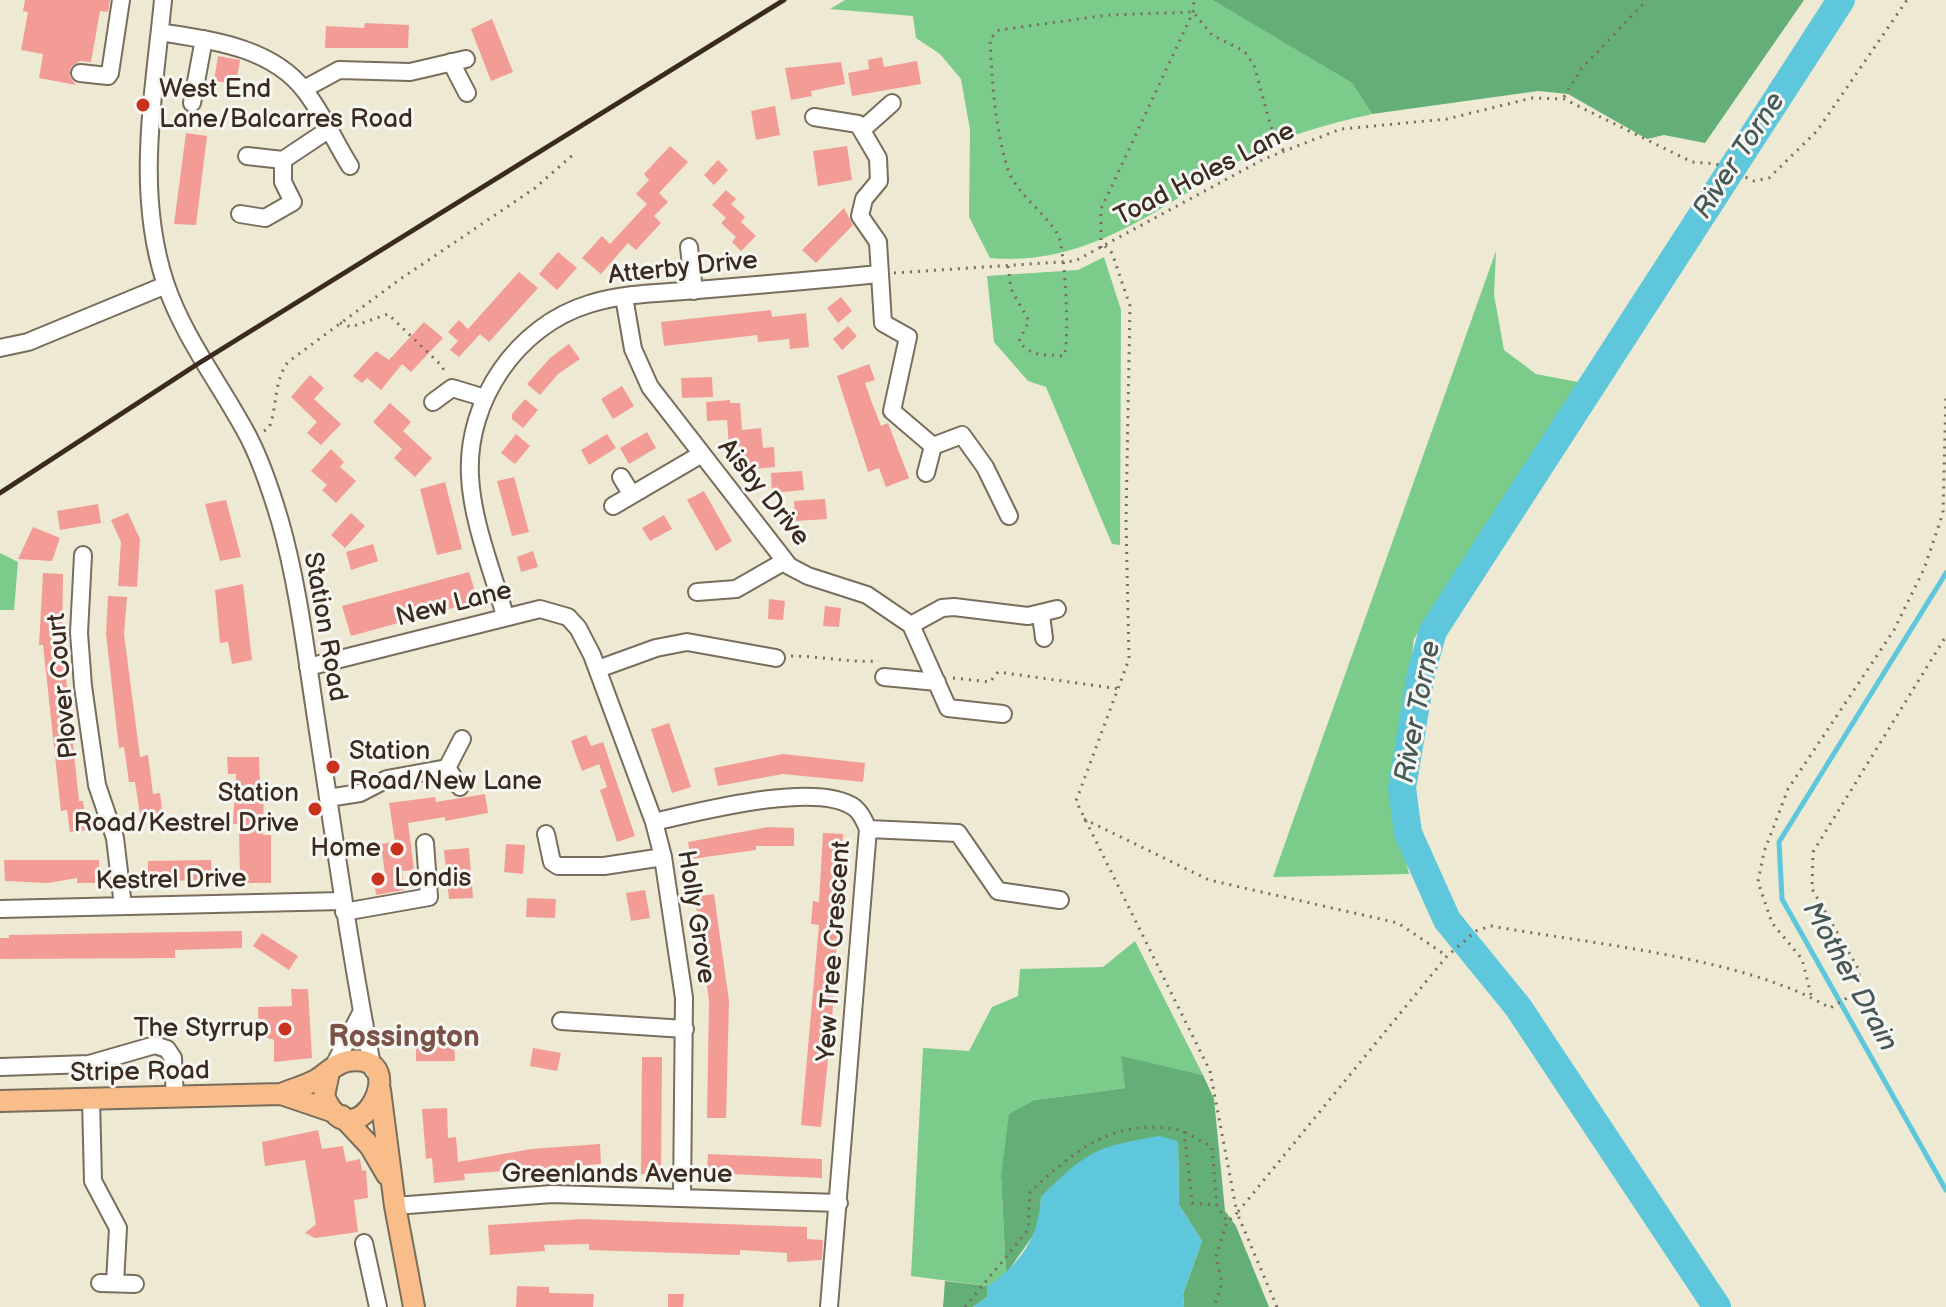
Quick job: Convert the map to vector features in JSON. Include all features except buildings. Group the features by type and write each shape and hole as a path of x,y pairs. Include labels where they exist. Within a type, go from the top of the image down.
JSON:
{"main road":[{"path":"338,1114 360,1116 368,1112 379,1097 376,1079 355,1061 330,1071 324,1096 338,1114 370,1146 391,1182"},
{"name":"Stripe Road","path":"281,1094 330,1071"},
{"path":"376,1079 414,1307"},
{"name":"Stripe Road","path":"0,1101 281,1094 338,1114"}],"street":[{"path":"80,73 108,76 110,73 121,0"},
{"name":"Station Road","path":"163,0 148,168 148,208 166,285 203,360 250,439 280,521 308,667 361,1013 376,1079"},
{"path":"160,32 228,43 262,57 304,89 350,166"},
{"path":"192,103 204,39"},
{"path":"304,89 339,70 410,72 459,61 467,93"},
{"path":"864,128 892,103"},
{"path":"814,117 864,128"},
{"path":"864,128 880,171 879,181 864,199 860,216 878,242 883,323 908,337 892,411 933,446"},
{"path":"247,156 283,160 328,130"},
{"path":"240,214 265,218 293,202 283,182 283,160"},
{"path":"689,247 694,291"},
{"name":"Atterby Drive","path":"505,616 470,475 478,414 485,398 504,366 540,329 589,304 624,297 878,274"},
{"path":"0,348 28,342 166,285"},
{"name":"Aisby Drive","path":"624,297 640,370 700,455 785,561 808,576 867,595 911,625"},
{"path":"433,402 452,388 485,398"},
{"path":"933,446 962,435 985,467 1009,516"},
{"path":"926,473 933,446"},
{"path":"613,506 700,455"},
{"path":"621,477 632,495"},
{"name":"Plover Court","path":"83,555 79,633 83,686 97,785 115,838 123,906"},
{"path":"697,592 736,589 785,561"},
{"path":"1003,714 948,708 920,639 911,625 942,608 1049,612 1044,638"},
{"name":"New Lane","path":"308,667 540,609 568,617 578,628 595,662"},
{"path":"595,662 687,642 776,658"},
{"name":"Holly Grove","path":"595,662 654,822 663,857 684,998 682,1198"},
{"path":"888,670 935,679"},
{"path":"447,768 462,739"},
{"path":"328,798 360,793 387,779 447,768"},
{"path":"447,768 460,787"},
{"name":"Yew Tree Crescent","path":"654,822 763,799 829,799 856,809 868,829 829,1307"},
{"path":"868,829 958,833 998,891 1060,900"},
{"path":"546,834 554,866 604,866 663,857"},
{"name":"Kestrel Drive","path":"0,909 343,907 429,897 425,843"},
{"path":"330,1071 361,1013"},
{"path":"561,1021 685,1029"},
{"path":"0,1067 89,1064 155,1045 167,1049 173,1058 175,1098"},
{"path":"91,1099 93,1181 118,1228 107,1283 135,1284"},
{"name":"Greenlands Avenue","path":"395,1206 552,1194 839,1203"},
{"path":"364,1243 378,1307"}],"path":[{"path":"1194,0 1193,12 1101,209 1103,247 1112,253 1130,306 1126,520 1129,659 1076,801 1081,818 1210,1071 1232,1217 1277,1307"},
{"path":"1564,99 1581,69 1647,0"},
{"name":"Toad Holes Lane","path":"878,274 1075,261 1284,152 1341,129 1447,119 1532,98 1564,99 1659,149 1692,162 1716,164 1741,178 1754,181 1769,178 1817,131 1907,0"},
{"path":"1193,12 1212,35 1244,51 1254,65 1271,127 1284,152"},
{"path":"1008,266 1011,289 1029,321 1019,341 1038,356 1064,356 1067,348 1060,237 1007,171 993,90 990,39 999,30 1108,15 1193,12"},
{"path":"250,439 269,428 274,415 277,377 288,362 535,188 575,153"},
{"path":"340,323 351,327 388,314 442,366 452,388"},
{"path":"1811,996 1802,959 1772,923 1758,882 1764,852 1788,789 1894,630 1924,569 1943,513 1946,393"},
{"path":"1214,1307 1222,1283 1216,1256 1232,1217 1449,955 1476,931 1491,926 1720,967 1811,996 1830,1008 1859,991 1859,970 1812,889 1813,852 1946,636"},
{"path":"776,658 792,656 888,670"},
{"path":"935,679 990,682 998,672 1120,689"},
{"path":"1081,818 1209,880 1398,923 1449,955"},
{"path":"965,1307 1028,1230 1030,1192 1063,1161 1098,1137 1156,1124 1184,1131 1212,1147 1217,1205"},
{"path":"1184,1131 1192,1203 1217,1205 1232,1217"}],"green space":[{"path":"845,0 1212,0 1352,83 1372,114 1276,142 1155,212 1094,242 1061,253 1027,258 990,258 969,217 970,130 961,79 940,54 916,38 913,16 830,9"},
{"path":"1212,0 1804,0 1705,143 1664,135 1647,139 1568,94 1538,91 1372,114 1352,83"},
{"path":"1496,251 1494,295 1504,350 1536,374 1588,384 1414,639 1392,805 1409,874 1273,877"},
{"path":"1104,257 1121,310 1120,545 1112,544 1046,387 1028,381 994,342 987,276 1078,270"},
{"path":"0,553 18,562 14,610 0,610"},
{"path":"1135,941 1203,1075 1122,1057 1125,1088 1035,1100 1001,1176 1006,1274 988,1286 911,1276 923,1048 969,1051 992,1007 1018,996 1020,969 1103,967"},
{"path":"1121,1056 1203,1075 1214,1099 1225,1211 1236,1226 1269,1307 1184,1307 1183,1294 1202,1241 1179,1205 1178,1141 1041,1197 1039,1227 1006,1274 1001,1176 1009,1114 1035,1100 1125,1088"},
{"path":"945,1281 988,1286 987,1297 973,1307 943,1307"}],"water":[{"path":"1159,1136 1178,1141 1179,1205 1202,1241 1183,1294 1184,1307 973,1307 987,1297 988,1286 1019,1258 1037,1225 1041,1197 1070,1170 1093,1153 1106,1148"}],"waterway":[{"name":"River Torne","path":"1717,1307 1518,1007 1447,920 1408,833 1402,788 1421,674 1433,631 1841,0"},
{"name":"Mother Drain","path":"1946,573 1779,842 1782,899 1946,1190"}],"railway":[{"path":"0,493 196,365 784,0"}],"place":[{"name":"West End Lane/Balcarres Road","path":"143,105"},
{"name":"Station Road/New Lane","path":"333,767"},
{"name":"Station Road/Kestrel Drive","path":"315,809"},
{"name":"Home","path":"397,849"},
{"name":"Londis","path":"378,879"},
{"name":"The Styrrup","path":"285,1029"}],"district":[{"name":"Rossington","path":"404,1038"}]}
